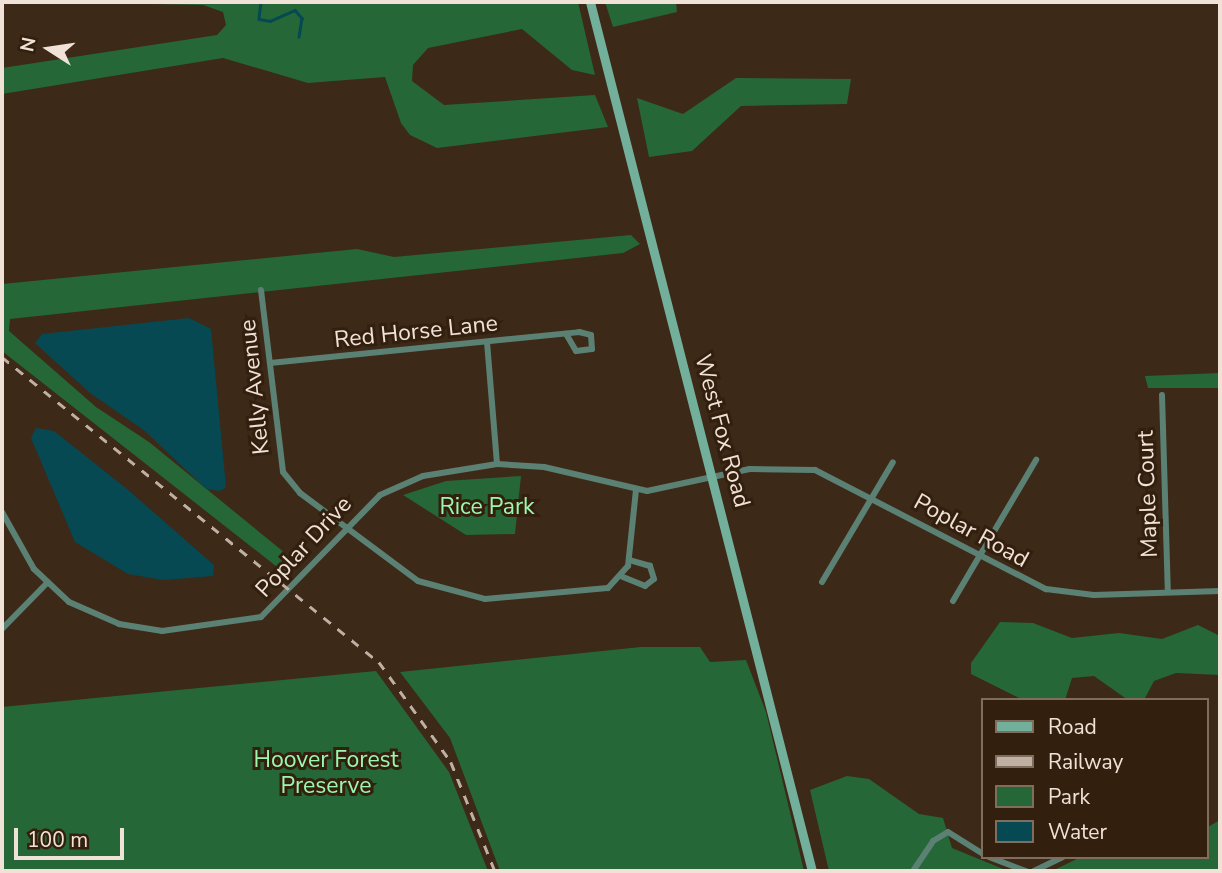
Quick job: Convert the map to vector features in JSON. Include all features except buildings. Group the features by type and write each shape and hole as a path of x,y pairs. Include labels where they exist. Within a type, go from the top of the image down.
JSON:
{"street":[{"name":"West Fox Road","path":"590,2 715,478 812,871"},
{"name":"Kelly Avenue","path":"261,290 283,472 344,527 399,570 457,595 500,599 601,590 623,577 645,586 654,579 650,566 629,560"},
{"name":"Red Horse Lane","path":"270,363 566,334 591,335 592,349 576,351 566,334"},
{"path":"487,342 496,464"},
{"name":"Maple Court","path":"1162,394 1168,593"},
{"path":"953,601 1036,460"},
{"path":"822,582 893,462"},
{"name":"Poplar Drive","path":"2,512 47,583 79,608 130,627 239,624 284,600 344,527 404,482 496,464 544,467 636,490 667,491 715,478"},
{"name":"Poplar Road","path":"715,478 783,465 815,470 874,497 978,557 1046,589 1168,593 1220,591"},
{"path":"623,577 629,560 636,490"},
{"path":"2,629 47,583"},
{"path":"913,871 933,841 948,832 981,852"},
{"path":"994,859 1026,871"},
{"path":"1034,871 1059,859"}],"green space":[{"path":"49,2 578,2 595,75 572,70 522,29 428,48 413,65 412,81 444,105 595,95 608,127 437,148 410,135 401,123 385,77 308,83 223,58 2,94 2,68 217,35 226,25 223,12 203,5"},
{"path":"605,2 676,2 677,12 613,27"},
{"path":"736,78 851,79 847,104 741,106 692,151 649,157 637,98 683,114"},
{"path":"631,235 640,244 623,253 10,319 9,331 96,407 149,442 296,562 286,574 2,351 2,284 357,249 394,257"},
{"path":"1220,373 1220,388 1148,388 1145,376"},
{"name":"Rice Park","path":"521,476 515,534 466,535 403,495 446,481"},
{"path":"1000,622 1033,623 1072,638 1119,633 1162,639 1198,625 1220,636 1220,675 1176,673 1154,681 1145,698 1125,698 1094,676 1072,678 1066,698 1019,698 971,674 971,663"},
{"name":"Hoover Forest Preserve","path":"641,647 700,647 710,662 746,660 766,712 804,871 500,871 450,738 400,672"},
{"name":"Hoover Forest Preserve","path":"376,671 449,772 488,871 2,871 2,707"},
{"path":"847,776 869,779 919,814 943,818 952,848 1008,871 916,871 918,861 909,871 829,871 810,790"},
{"path":"1220,820 1220,871 1052,871 1077,859 1208,859 1208,827"}],"water":[{"path":"189,318 211,329 226,487 220,491 206,489 145,431 90,393 35,343 42,334"},
{"path":"36,428 54,431 127,489 214,565 213,576 163,580 128,574 75,542 31,438"}],"waterway":[{"path":"261,2 259,19 270,21 295,10 302,18 299,37"}],"railway":[{"path":"2,357 379,662 451,762 495,871"}]}
